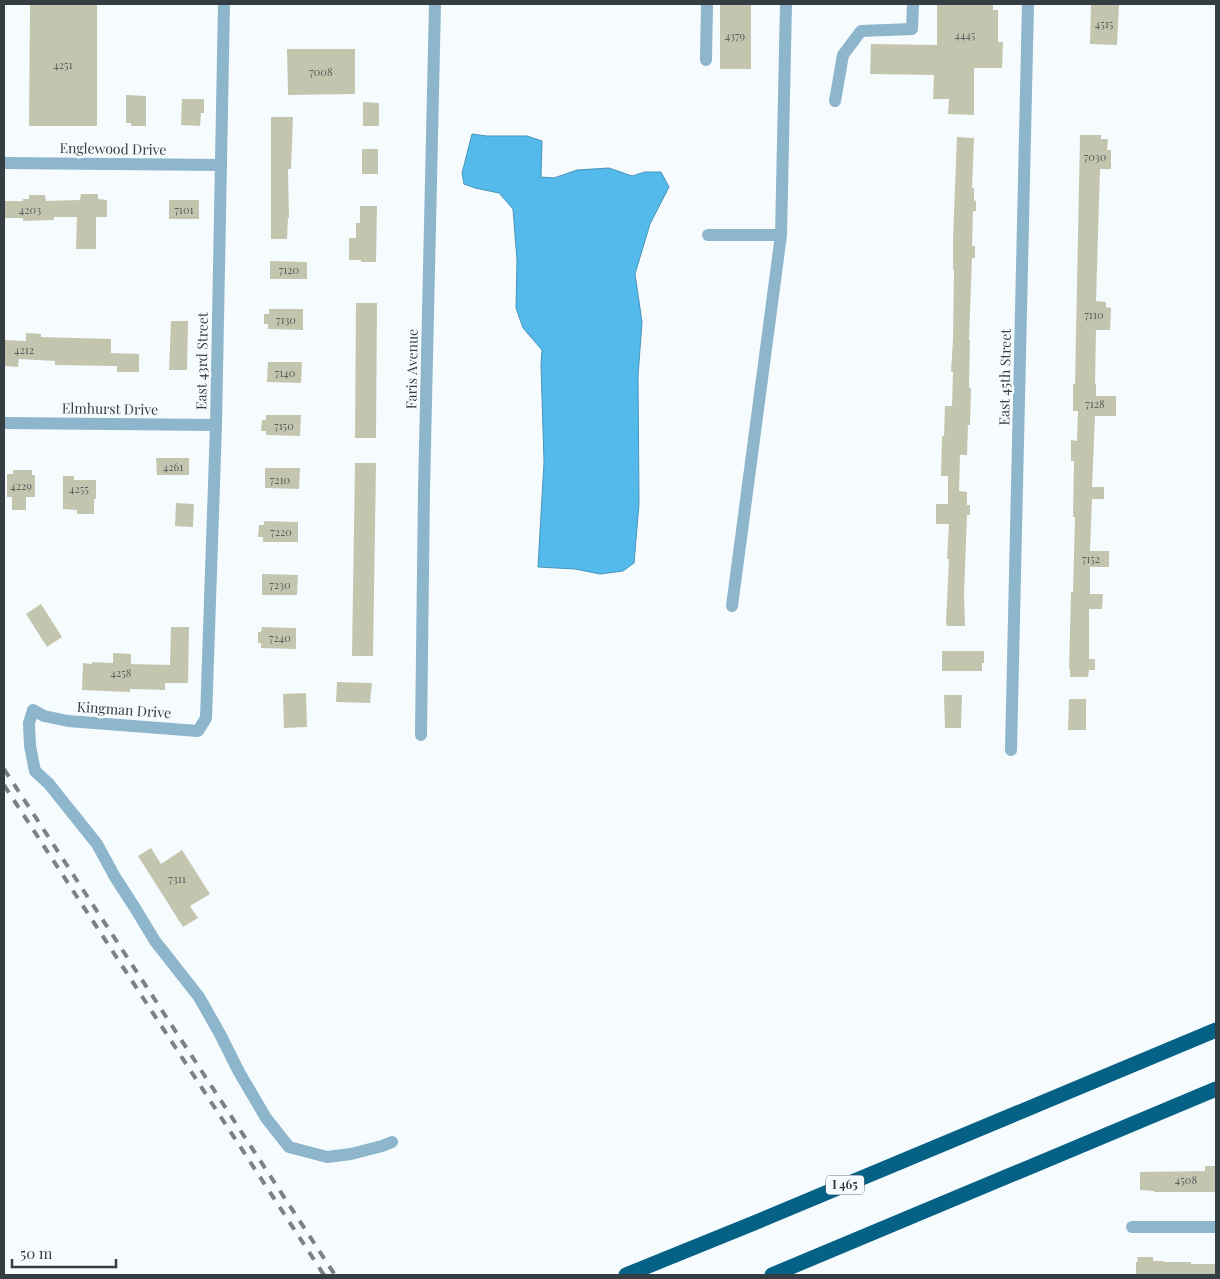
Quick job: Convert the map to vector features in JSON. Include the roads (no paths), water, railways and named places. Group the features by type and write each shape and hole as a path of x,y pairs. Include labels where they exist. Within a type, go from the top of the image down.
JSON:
{"highway":[{"name":"I 465","path":"626,1275 1216,1030"},
{"path":"772,1275 1216,1089"}],"street":[{"name":"East 43rd Street","path":"206,718 216,425 224,4"},
{"name":"Faris Avenue","path":"421,735 424,490 435,4"},
{"path":"706,60 707,4"},
{"path":"732,606 781,235 786,4"},
{"path":"834,101 842,55 861,31 912,29 913,4"},
{"name":"East 45th Street","path":"1011,750 1028,4"},
{"name":"Englewood Drive","path":"4,163 221,165"},
{"path":"708,235 781,235"},
{"name":"Elmhurst Drive","path":"4,423 216,425"},
{"name":"Kingman Drive","path":"206,718 198,731 68,721 44,716 33,710 29,723 30,746 35,771 49,784 98,844 115,877 155,942 199,997 266,1118 288,1146 327,1157 351,1154 392,1142"},
{"path":"1132,1226 1216,1227"}],"water":[{"path":"472,134 527,136 542,141 541,177 554,178 577,170 609,168 632,176 645,172 661,172 669,187 650,224 635,274 642,322 638,376 639,504 634,563 623,571 600,574 575,569 538,567 544,462 542,350 523,328 516,308 517,260 513,209 499,193 464,184 462,173"}],"railway":[{"path":"4,769 335,1275"},
{"path":"4,785 324,1275"}]}
